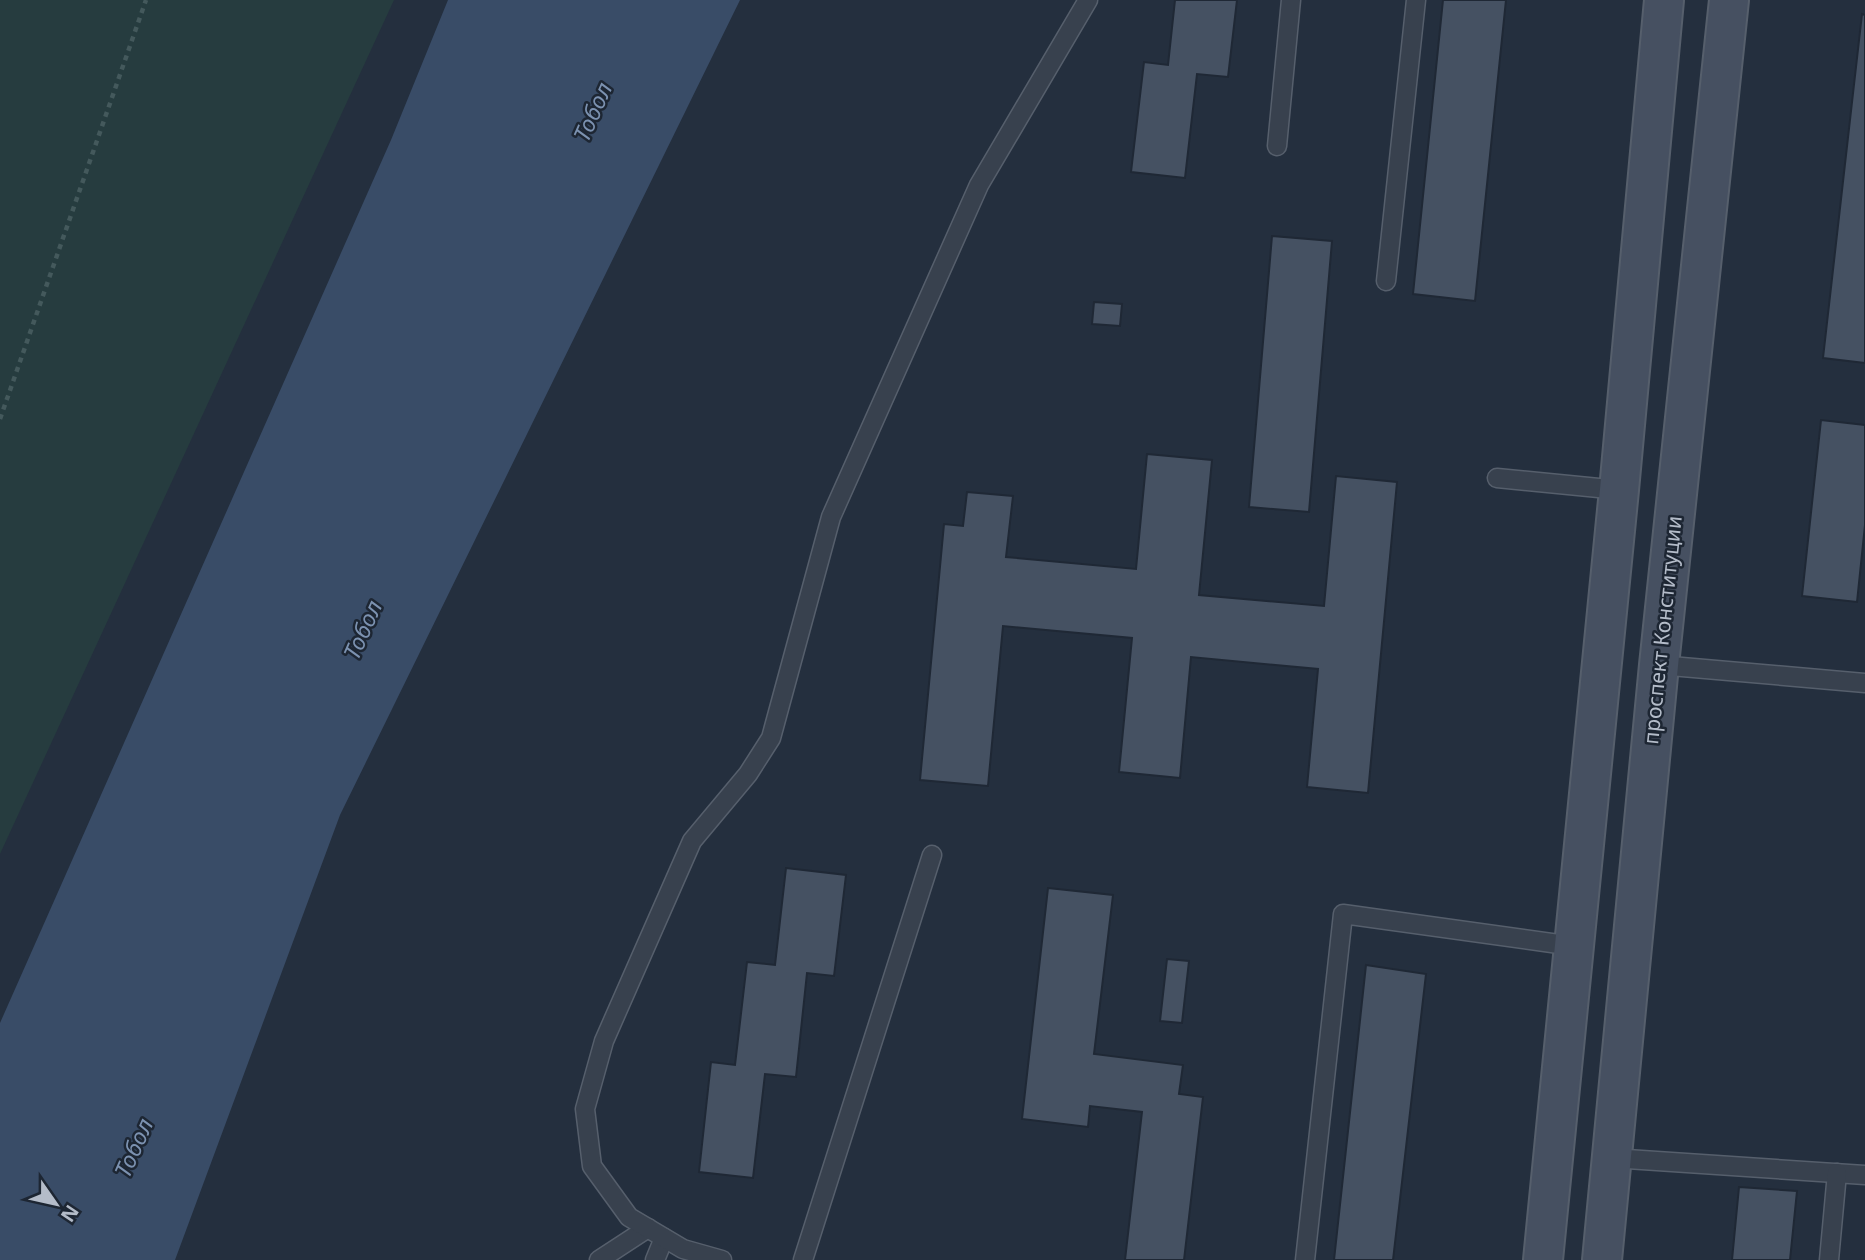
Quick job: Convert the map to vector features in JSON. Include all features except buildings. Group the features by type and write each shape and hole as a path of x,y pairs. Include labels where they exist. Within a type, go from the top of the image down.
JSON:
{"main road":[{"path":"1543,1260 1664,0"},
{"name":"проспект Конституции","path":"1602,1260 1659,665 1730,0"},
{"path":"1602,658 1659,665"}],"lane":[{"path":"722,1260 683,1249 629,1217 592,1166 585,1109 604,1041 692,841 748,774 771,738 831,517 979,185 1088,0"},
{"path":"1277,146 1291,0"},
{"path":"1386,281 1416,0"},
{"path":"1497,478 1619,490"},
{"path":"1659,665 1865,683"},
{"path":"803,1260 932,855"},
{"path":"1305,1260 1343,914 1573,946"},
{"path":"1612,1158 1865,1175"},
{"path":"1829,1260 1836,1173"},
{"path":"599,1260 648,1228"},
{"path":"655,1260 664,1238"}],"path":[{"path":"0,419 146,0"}],"green space":[{"path":"0,0 394,0 0,854"}],"water":[{"name":"Тобол","path":"448,0 740,0 340,815 175,1260 0,1260 0,1023 391,140"}]}
